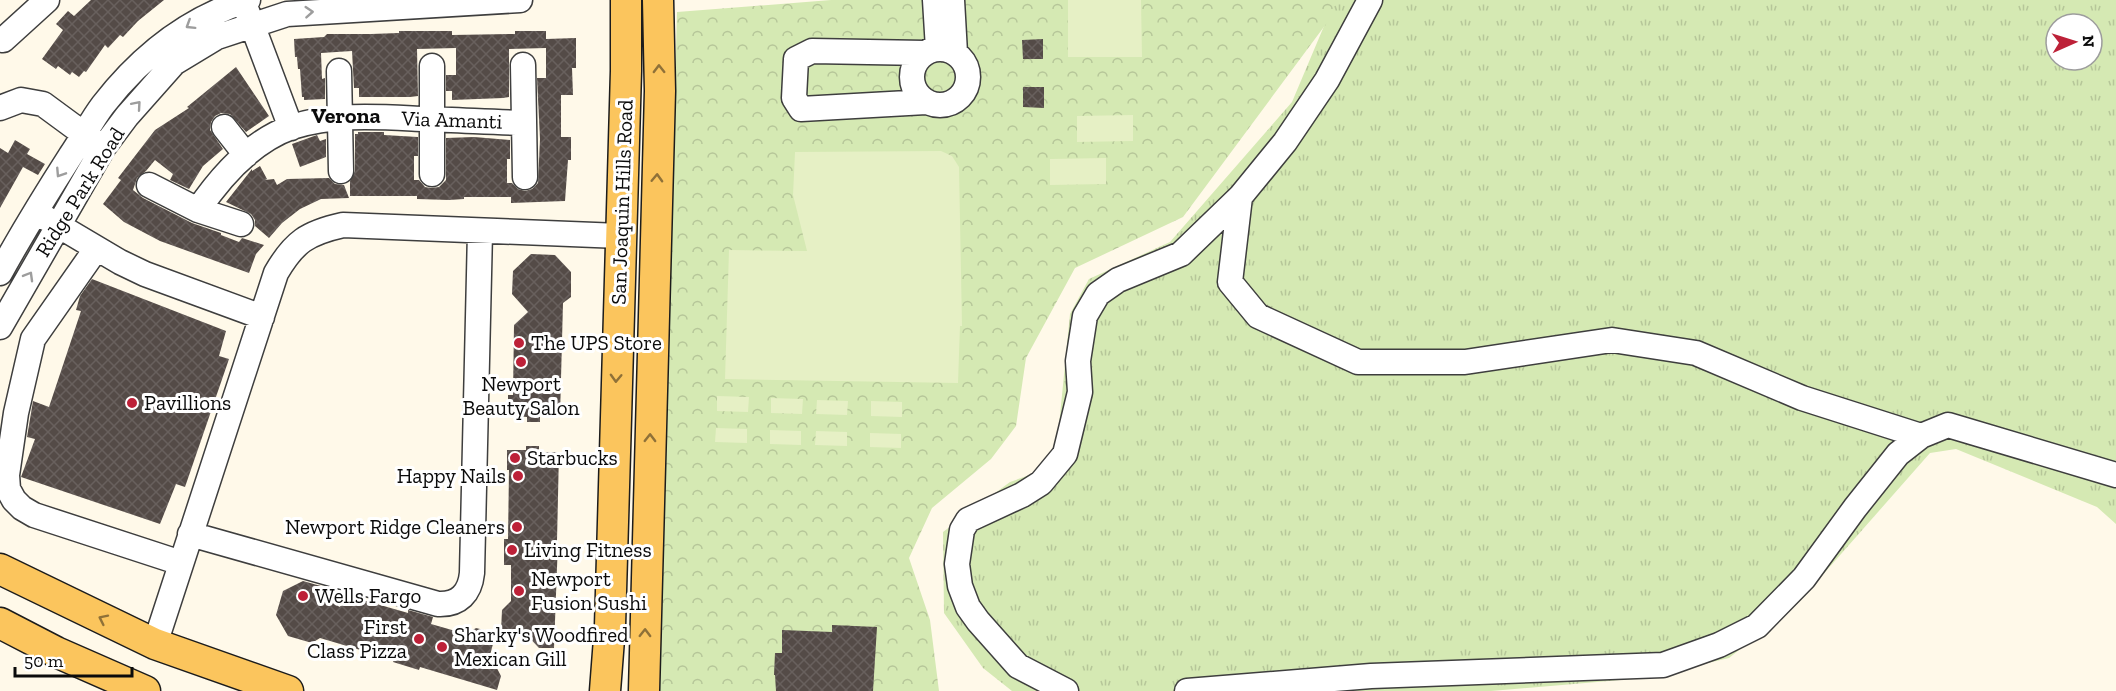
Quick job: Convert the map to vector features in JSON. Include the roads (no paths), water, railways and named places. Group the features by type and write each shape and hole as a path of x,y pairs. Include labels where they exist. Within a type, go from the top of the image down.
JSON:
{"main road":[{"name":"San Joaquin Hills Road","path":"606,691 610,626 626,71 626,0"},
{"name":"San Joaquin Hills Road","path":"644,691 660,90 658,0"},
{"path":"0,569 155,644 288,691"},
{"path":"0,624 56,652 146,691"}],"street":[{"path":"3,40 47,0"},
{"path":"244,0 291,128"},
{"name":"Ridge Park Road","path":"0,327 58,225 94,141 102,106 138,64 161,44 206,15 244,0"},
{"name":"Ridge Park Road","path":"0,273 34,212 94,141 127,116 174,63 217,37 287,14 520,0"},
{"path":"934,0 939,52"},
{"path":"939,52 952,0"},
{"path":"1066,691 1018,666 968,607 960,585 957,564 962,530 968,520 1022,495 1041,483 1065,454 1080,392 1078,361 1085,316 1098,294 1118,280 1180,254 1240,197 1285,142 1327,80 1370,0"},
{"path":"927,102 801,109 794,98 796,59 812,51 939,52 963,60 968,70 968,81 964,92 948,105 937,106 917,95 912,84 912,72 916,61 939,52"},
{"path":"523,65 525,177"},
{"path":"432,66 432,174"},
{"path":"339,70 341,171"},
{"path":"0,108 21,100 43,104 94,141"},
{"name":"Via Amanti","path":"198,210 219,180 246,155 267,140 291,128 340,119 388,117 524,123"},
{"path":"224,127 246,155"},
{"path":"149,185 198,210 241,224"},
{"path":"1240,197 1230,282 1258,316 1358,362 1465,362 1612,339 1696,353 1802,398 1921,436"},
{"path":"34,212 96,249 145,274 262,317"},
{"path":"155,644 276,273 298,242 326,228 343,225 621,236"},
{"path":"190,534 438,604 456,602 463,597 471,583 472,566 480,232"},
{"path":"96,249 33,339 16,413 7,475 8,489 14,500 34,515 181,563"},
{"path":"1187,691 1371,676 1663,665 1719,645 1757,626 1804,579 1855,508 1898,454 1921,436 1948,425 2116,475"}],"place":[{"name":"The UPS Store","path":"519,343"},
{"name":"Newport Beauty Salon","path":"521,362"},
{"name":"Pavillions","path":"132,403"},
{"name":"Starbucks","path":"515,458"},
{"name":"Happy Nails","path":"518,476"},
{"name":"Newport Ridge Cleaners","path":"517,527"},
{"name":"Living Fitness","path":"512,550"},
{"name":"Newport Fusion Sushi","path":"519,591"},
{"name":"Wells Fargo","path":"303,596"},
{"name":"First Class Pizza","path":"419,639"},
{"name":"Sharky's Woodfired Mexican Gill","path":"442,647"}],"district":[{"name":"Verona","path":"346,115"}]}
